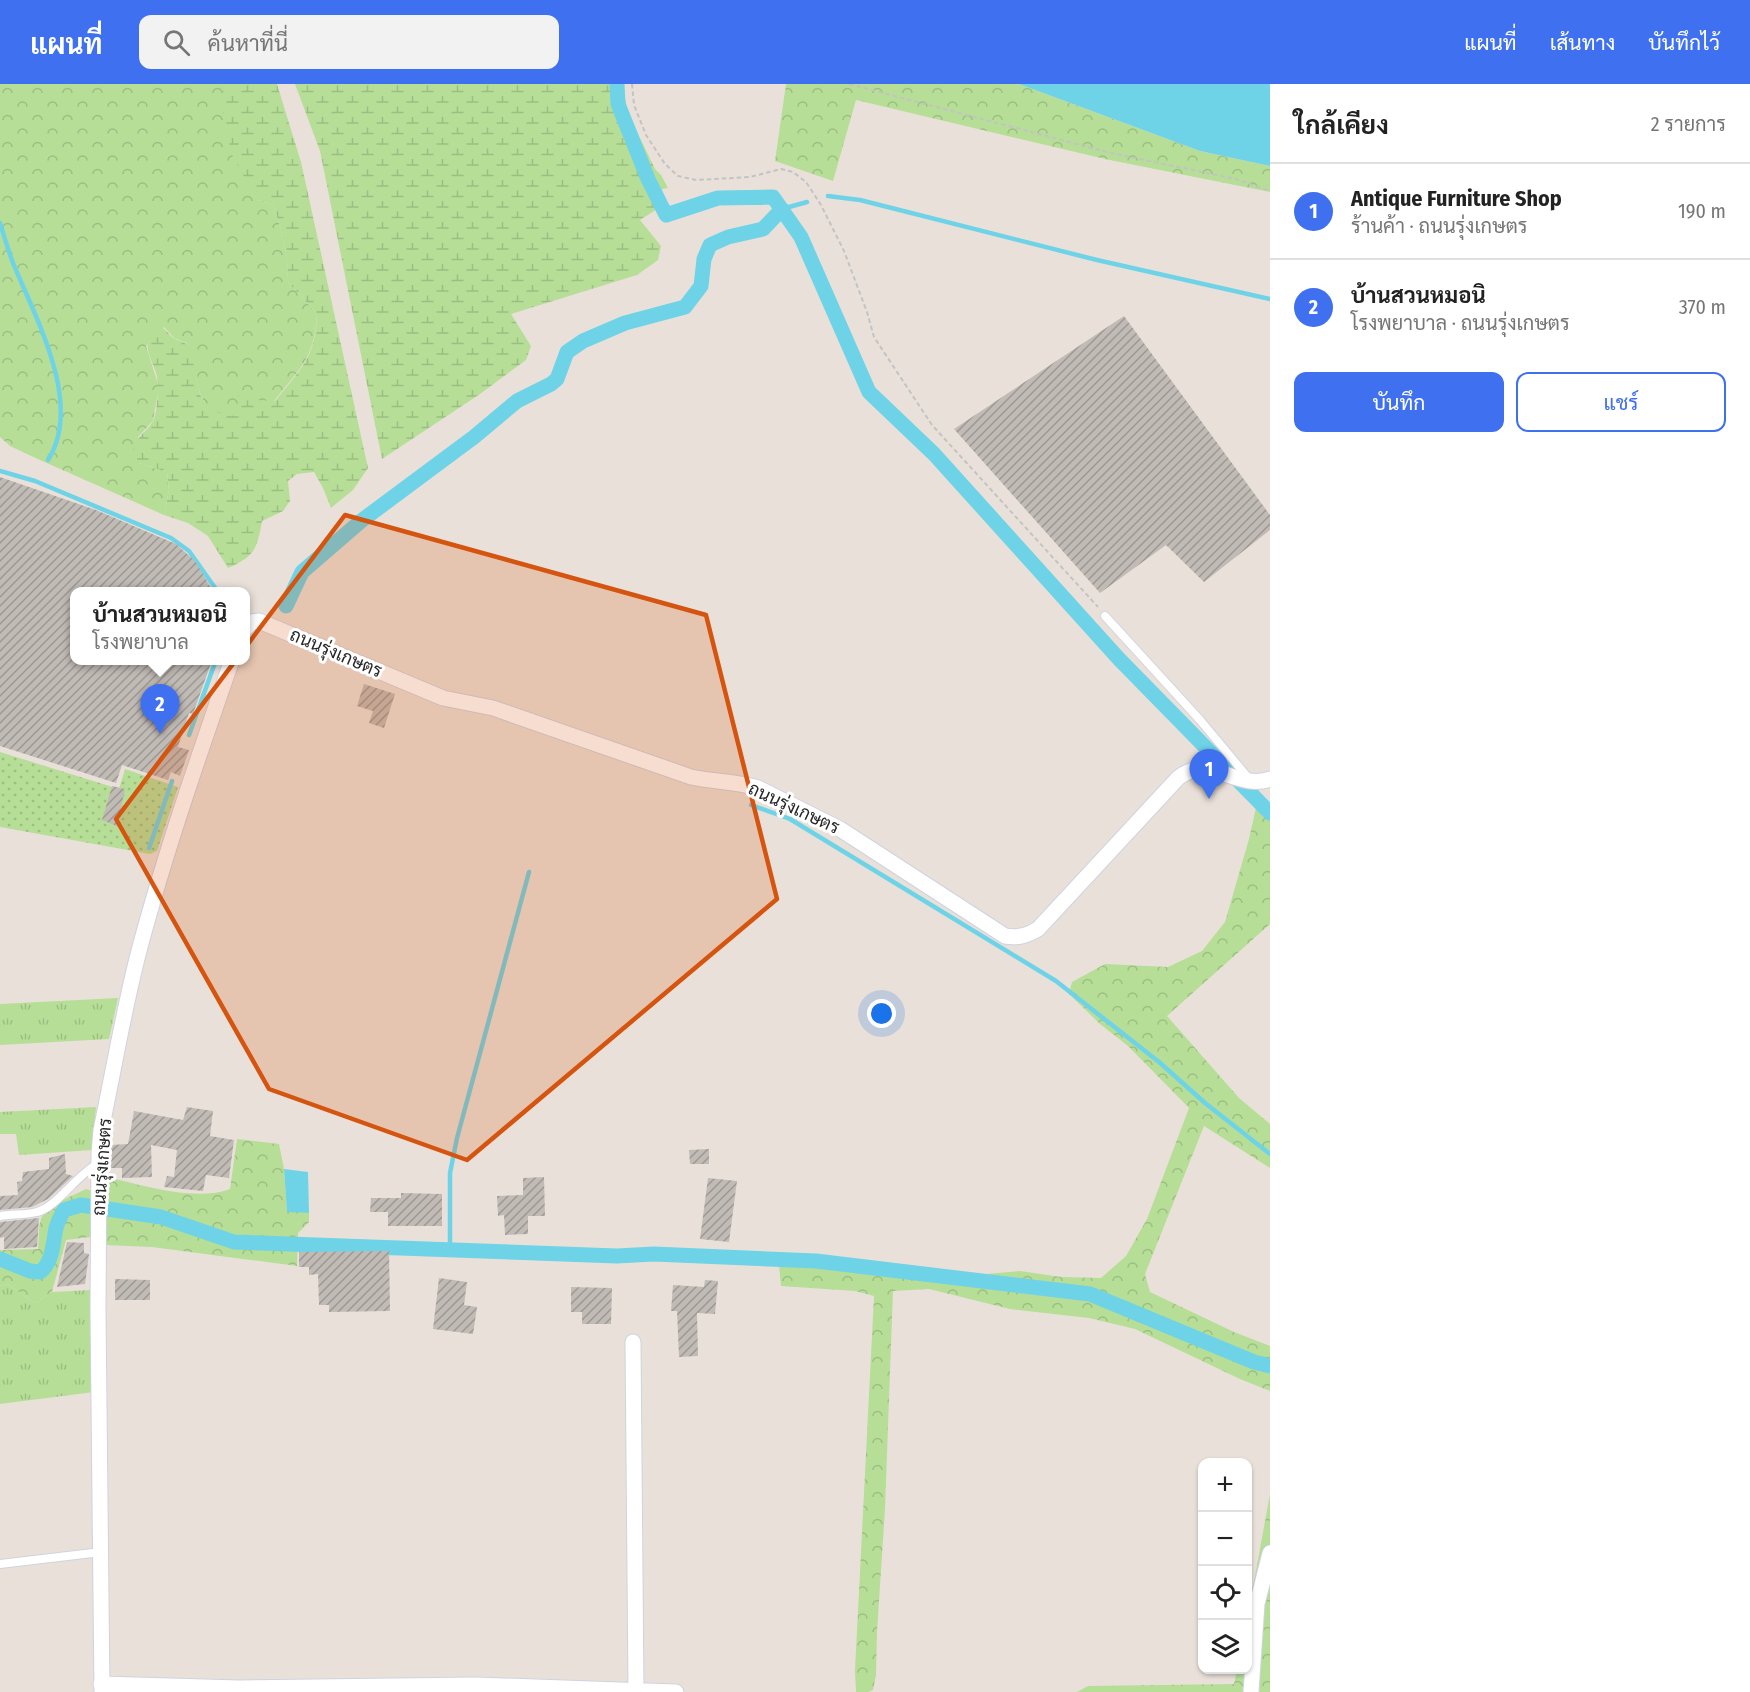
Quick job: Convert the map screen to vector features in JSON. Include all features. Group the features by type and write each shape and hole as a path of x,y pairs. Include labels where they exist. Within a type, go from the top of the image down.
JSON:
{"street":[{"name":"ถนนรุ่งเกษตร","path":"250,624 259,621 443,698 494,708 691,777 758,788 840,829 1005,936 1018,938 1038,928 1186,771 1199,768 1251,781 1270,779"},
{"name":"ถนนรุ่งเกษตร","path":"101,1688 98,1309 99,1163 102,1130 139,951 184,801 230,665"},
{"path":"633,1342 636,1690"},
{"path":"1251,1692 1257,1604 1270,1553"},
{"path":"101,1688 311,1690 476,1685 676,1692"}],"lane":[{"path":"1106,616 1200,720 1251,781"},
{"path":"0,1216 39,1212 53,1203 88,1168 99,1163"},
{"path":"0,1564 101,1552"}],"path":[{"path":"632,84 634,105 646,135 665,164 678,176 696,180 750,177 781,170 794,172 806,182 821,204 844,251 874,337 932,425 1106,616"},
{"path":"849,84 1111,153 1236,179 1270,191"}],"highlighted area":[{"path":"345,515 706,615 777,899 467,1160 269,1089 116,819"}],"green space":[{"path":"0,84 223,84 223,116 257,200 273,205 280,225 288,282 317,314 316,329 309,352 305,362 291,380 274,401 248,404 236,416 220,415 206,407 198,388 191,351 186,343 174,338 164,327 146,346 159,387 153,421 138,437 139,463 167,472 169,490 164,515 10,446 0,437"},
{"path":"223,84 277,84 301,162 368,468 353,490 331,508 314,472 297,474 288,481 290,501 283,511 262,521 253,550 244,560 228,568 208,536 188,523 164,515 169,490 167,472 139,463 133,449 154,420 156,412 158,382 147,343 154,324 185,343 191,350 198,389 205,403 216,412 236,416 240,408 238,394 255,400 275,401 305,362 314,341 317,314 288,282 284,243 273,205 257,200 232,155 223,116"},
{"path":"295,84 623,84 627,111 655,169 668,188 662,189 665,204 640,220 661,246 658,260 637,275 511,314 531,346 526,360 480,394 382,459 320,151"},
{"path":"786,84 1019,84 1200,151 1270,166 1270,192 1105,159 856,100 833,181 775,161"},
{"path":"0,752 119,789 125,769 178,787 157,851 150,854 0,827"},
{"path":"1259,794 1270,807 1270,924 1167,1016 1239,1098 1270,1124 1270,1168 1204,1126 1145,1274 1150,1292 1234,1332 1270,1346 1270,1391 1135,1329 1089,1318 1010,1309 929,1289 893,1291 876,1675 873,1690 856,1692 855,1670 874,1296 855,1291 781,1286 779,1266 963,1276 1020,1271 1061,1277 1101,1278 1126,1256 1147,1219 1189,1108 1128,1046 1100,1024 1069,994 1072,982 1105,964 1168,967 1202,951 1225,922 1249,839"},
{"path":"118,998 109,1039 0,1045 0,1004"},
{"path":"96,1107 92,1150 19,1155 16,1134 0,1134 0,1112"},
{"path":"237,1139 279,1144 284,1169 287,1211 309,1213 309,1222 298,1233 297,1266 152,1247 105,1245 107,1177 185,1193 216,1193 230,1189"},
{"path":"86,1189 93,1191 90,1237 66,1240 52,1292 35,1303 7,1284 0,1286 0,1250 38,1249 39,1226 44,1214 60,1201"},
{"path":"7,1284 35,1303 52,1292 91,1290 94,1392 0,1404 0,1286"},
{"path":"1270,1494 1270,1692 1077,1692 1088,1686 1234,1684 1236,1674 1252,1674 1252,1592"}],"water":[{"path":"1019,84 1270,84 1270,166 1200,151"},
{"path":"284,1169 308,1172 309,1213 287,1212"}],"building":[{"path":"1124,316 1270,515 1270,530 1204,582 1166,545 1100,593 954,429"},
{"path":"0,477 96,510 176,544 195,561 211,587 70,587 70,665 210,665 193,714 189,713 178,747 189,750 180,776 171,772 168,780 122,765 116,783 0,746"},
{"path":"364,684 395,694 384,728 369,723 373,711 357,706"},
{"path":"112,786 125,789 117,826 102,820"},
{"path":"187,1107 213,1111 210,1136 234,1140 229,1178 206,1175 203,1191 164,1187 167,1176 174,1177 177,1150 151,1145 152,1177 122,1178 122,1168 111,1168 110,1145 128,1144 134,1111 183,1120"},
{"path":"709,1149 709,1164 690,1164 689,1150"},
{"path":"65,1154 66,1174 73,1176 48,1199 32,1207 0,1210 0,1196 18,1195 17,1182 22,1181 23,1172 49,1169 49,1158"},
{"path":"544,1177 545,1216 528,1216 528,1234 505,1235 504,1215 498,1216 497,1196 523,1195 523,1178"},
{"path":"708,1178 737,1181 729,1242 700,1239"},
{"path":"401,1193 442,1194 442,1226 388,1226 388,1212 370,1212 371,1198 401,1198"},
{"path":"39,1218 37,1247 4,1249 4,1237 0,1238 0,1222"},
{"path":"67,1242 84,1243 84,1253 89,1254 85,1284 57,1287"},
{"path":"389,1251 390,1311 329,1312 329,1305 319,1305 318,1274 309,1275 309,1267 299,1267 299,1252"},
{"path":"439,1278 467,1282 464,1305 477,1307 473,1334 433,1329"},
{"path":"115,1279 150,1280 150,1300 115,1300"},
{"path":"705,1280 718,1281 715,1314 697,1313 698,1356 679,1357 677,1311 671,1311 673,1285 704,1287"},
{"path":"571,1287 612,1288 611,1324 582,1324 582,1312 571,1312"}],"waterway":[{"path":"617,84 618,104 648,179 666,215 718,198 773,197 801,237 869,392 934,454 1119,659 1270,813"},
{"path":"828,196 860,200 1097,260 1270,299"},
{"path":"782,209 807,202"},
{"path":"286,606 302,572 361,521 474,437 517,401 551,384 557,379 567,352 583,341 625,323 685,307 701,286 704,259 710,245 728,237 763,229 782,209"},
{"path":"0,223 13,263 43,334 59,387 61,413 58,438 48,460"},
{"path":"0,471 35,481 171,538 189,551 214,587"},
{"path":"189,735 214,665"},
{"path":"149,848 172,781"},
{"path":"751,805 790,819 1056,981 1270,1154"},
{"path":"450,1250 450,1173 457,1138 529,872"},
{"path":"0,1259 30,1271 40,1272 50,1258 56,1228 64,1210 81,1205 161,1217 234,1242 816,1261 1090,1294 1254,1362 1270,1366"}],"place":[{"name":"บ้านสวนหมอนิ","path":"160,734"},
{"name":"Antique Furniture Shop","path":"1209,799"}]}
